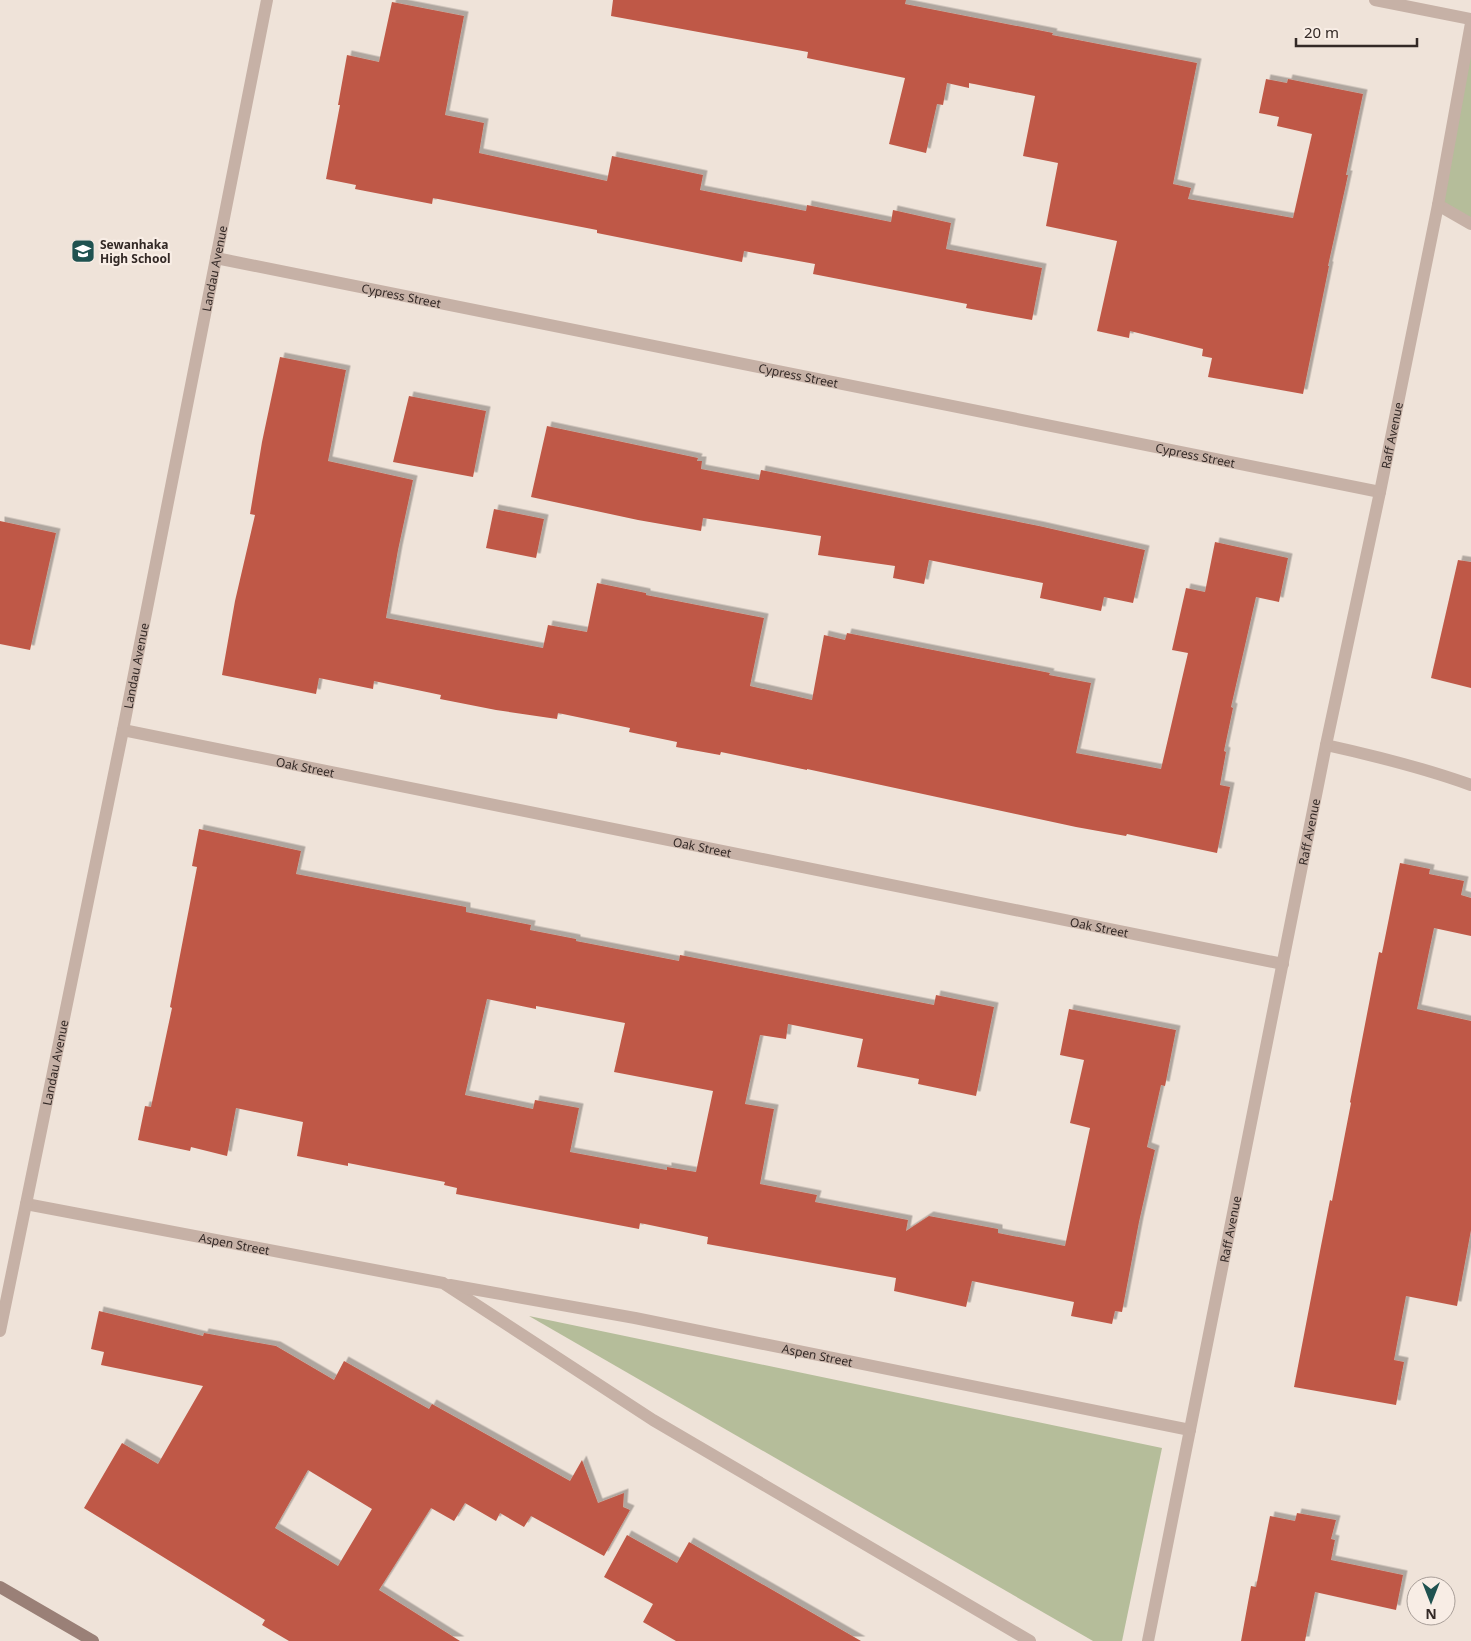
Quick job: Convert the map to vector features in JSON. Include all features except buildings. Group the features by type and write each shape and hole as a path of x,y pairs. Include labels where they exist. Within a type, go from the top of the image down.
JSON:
{"main road":[{"path":"0,1586 93,1641"}],"street":[{"name":"Landau Avenue","path":"0,1331 123,730 268,0"},
{"path":"1375,0 1471,21"},
{"name":"Raff Avenue","path":"1148,1641 1326,745 1438,205 1471,21"},
{"path":"1438,205 1471,224"},
{"name":"Cypress Street","path":"216,258 1380,492"},
{"name":"Oak Street","path":"123,730 1283,964"},
{"path":"1326,745 1378,756 1437,772 1471,786"},
{"name":"Aspen Street","path":"26,1204 635,1318 1190,1430"},
{"name":"Aspen Street","path":"443,1283 653,1420 1030,1641"}],"green space":[{"path":"1471,46 1471,224 1438,205"},
{"path":"529,1316 1162,1448 1122,1641 1093,1641"}],"place":[{"name":"Sewanhaka High School","path":"83,251"}]}
